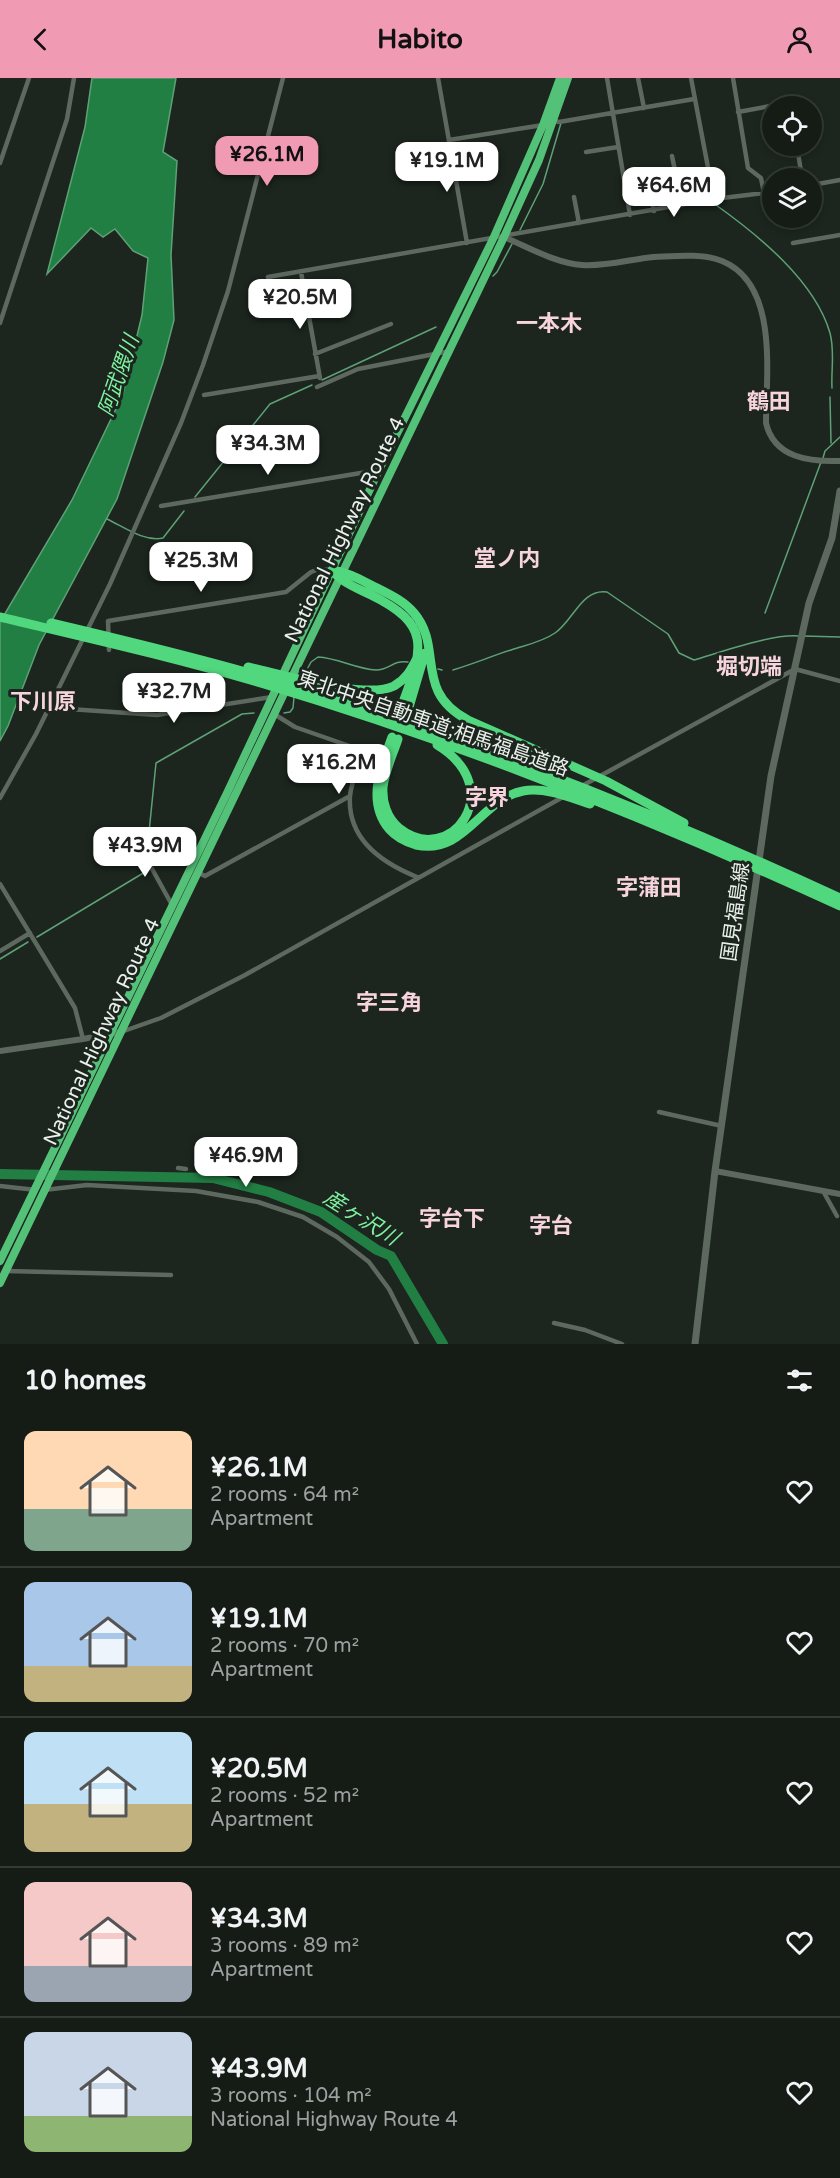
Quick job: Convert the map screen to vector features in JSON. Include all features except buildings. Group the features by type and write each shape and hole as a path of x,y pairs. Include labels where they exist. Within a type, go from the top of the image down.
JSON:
{"highway":[{"name":"National Highway Route 4","path":"0,1261 40,1189 59,1163 274,714 277,698 332,570 493,239 543,125 560,78"},
{"name":"National Highway Route 4","path":"0,1283 40,1189 48,1162 172,905 341,576 504,237 555,121 568,78"},
{"path":"332,570 389,603 402,613 415,630 418,644 417,658 404,712 423,666 427,645"},
{"path":"341,576 394,597 408,607 422,624 433,678 439,693 454,711 468,720 606,781 710,843"},
{"name":"東北中央自動車道;相馬福島道路","path":"0,610 265,678"},
{"name":"東北中央自動車道;相馬福島道路","path":"0,617 156,651 172,652 265,678 306,694 410,724 710,843 840,898"},
{"path":"265,678 307,680 351,689 386,689 394,686 409,674 417,658"},
{"name":"東北中央自動車道;相馬福島道路","path":"306,694 316,700 547,778"},
{"path":"316,700 416,735 434,743 456,759 469,779 472,803 460,825 452,832 431,839 415,838 396,825 388,815 384,803 383,787 395,738 377,784 378,805 389,829 399,838 410,843 433,846 450,842 507,797 521,791 538,790 555,793 710,843"},
{"name":"東北中央自動車道;相馬福島道路","path":"710,843 840,906"}],"main road":[{"name":"国見福島線","path":"695,1344 715,1171 771,776 808,603 832,538 840,491"}],"street":[{"path":"0,163 29,78"},
{"path":"0,323 67,119 74,78"},
{"path":"0,798 72,663 138,525 203,365 228,291 283,78"},
{"path":"438,78 467,243"},
{"path":"607,78 630,215"},
{"path":"639,78 644,108"},
{"path":"691,78 714,199"},
{"path":"733,78 748,168 761,178 762,183"},
{"path":"555,121 613,114 694,99"},
{"path":"738,112 762,108"},
{"path":"448,140 543,125"},
{"path":"586,152 618,147"},
{"path":"672,156 682,205"},
{"path":"822,183 840,180"},
{"path":"648,186 654,211"},
{"path":"268,278 714,199 762,193"},
{"path":"574,197 579,223"},
{"path":"793,243 840,235"},
{"path":"504,237 548,256 582,266 653,257 690,256 715,259 733,267 753,288 766,328 766,423 768,432 781,447 799,458 812,462 840,461"},
{"path":"301,272 319,385 358,369 450,351"},
{"path":"315,354 391,324"},
{"path":"204,395 319,376"},
{"path":"161,506 379,470"},
{"path":"109,650 108,621 286,591 311,572 319,569 332,570"},
{"path":"0,1051 120,1032 161,1018 245,975 417,877 795,669 840,681"},
{"path":"69,709 157,715 277,698"},
{"path":"274,714 295,727 361,750 363,755 350,796 354,823 369,848 380,859 393,868 417,877"},
{"path":"197,872 205,876 350,796"},
{"path":"153,844 152,867 172,905"},
{"path":"0,884 75,1008 83,1039"},
{"path":"0,951 30,933"},
{"path":"659,1112 722,1126"},
{"path":"178,1168 186,1169"},
{"path":"715,1171 840,1194"},
{"path":"0,1186 40,1189 87,1185 196,1191 258,1202 303,1217 337,1238 369,1262 389,1289 417,1344"},
{"path":"823,1191 837,1216"},
{"path":"6,1270 171,1275"},
{"path":"554,1323 585,1330 622,1344"}],"shaded area":[{"path":"92,78 176,78 163,152 177,161 171,255 174,320 163,362 117,499 39,645 0,741 0,622 72,500 123,394 142,315 148,258 133,251 115,229 103,237 91,228 47,274 85,127"}],"waterway":[{"path":"520,230 543,184 561,123"},
{"path":"716,205 767,245 812,295 823,314 830,333 833,354 832,388"},
{"path":"493,276 512,244"},
{"path":"322,380 436,327"},
{"path":"195,497 270,404 312,385"},
{"path":"830,397 831,443"},
{"path":"823,458 825,451 840,437"},
{"path":"765,613 821,462"},
{"path":"107,519 141,536 156,539 163,538 184,511"},
{"path":"453,670 550,636 561,628 584,600 598,592 607,592 668,634 679,653 694,660 761,641 798,636"},
{"path":"803,636 840,637"},
{"path":"303,677 311,662 318,657 376,670 398,662 408,662"},
{"path":"438,669 442,670"},
{"path":"284,713 290,712 293,708 294,697"},
{"path":"37,937 145,872 156,763 242,714 254,713"},
{"path":"0,959 28,942"},
{"name":"産ヶ沢川","path":"0,1174 213,1178 269,1192 321,1212 377,1250 391,1256 443,1344"}],"district":[{"name":"一本木","path":"549,324"},
{"name":"鶴田","path":"769,402"},
{"name":"堂ノ内","path":"507,559"},
{"name":"堀切端","path":"749,667"},
{"name":"下川原","path":"43,702"},
{"name":"字界","path":"487,798"},
{"name":"字蒲田","path":"649,888"},
{"name":"字三角","path":"389,1003"},
{"name":"字台下","path":"452,1219"},
{"name":"字台","path":"551,1226"}],"water label":[{"name":"阿武隈川","path":"119,376"}]}
